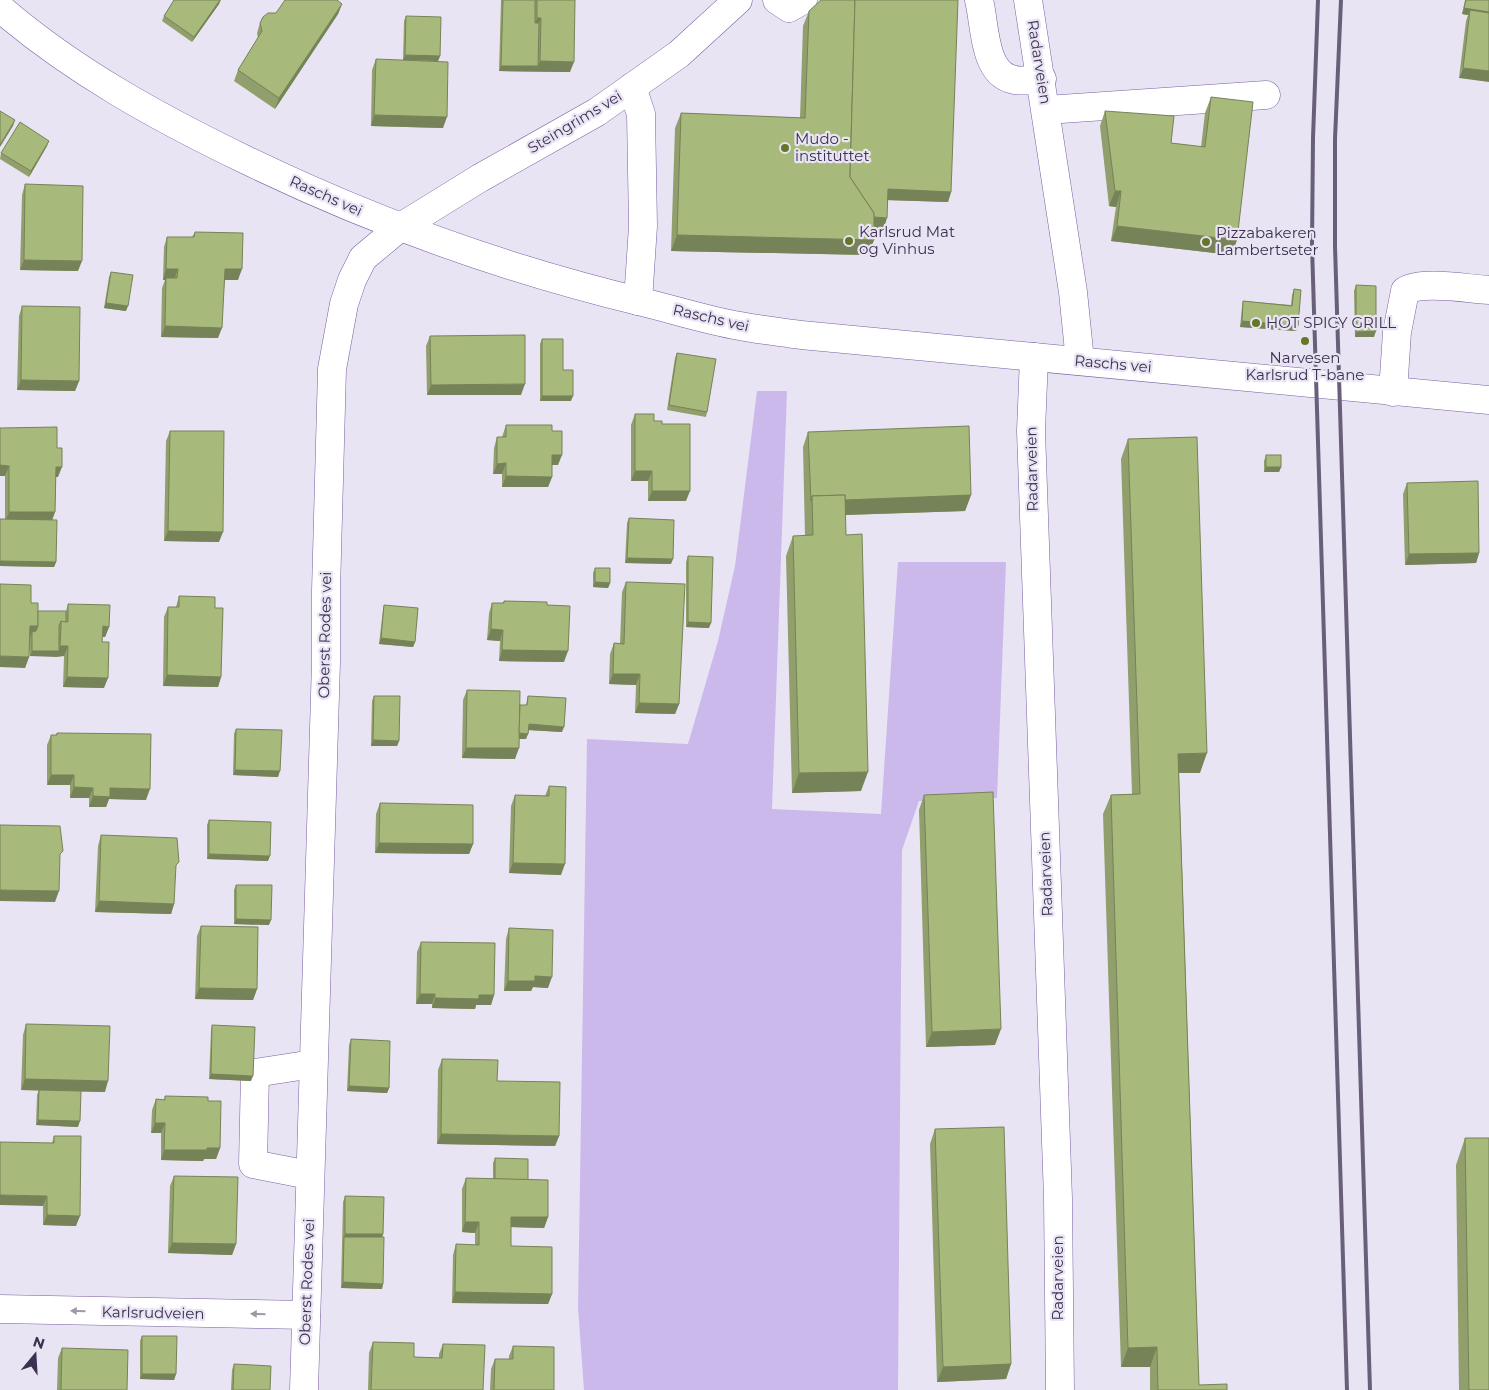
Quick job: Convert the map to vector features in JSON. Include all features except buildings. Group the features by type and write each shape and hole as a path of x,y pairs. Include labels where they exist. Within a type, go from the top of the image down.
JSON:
{"street":[{"name":"Steingrims vei","path":"399,228 480,178 597,112 679,54 738,0"},
{"path":"777,0 789,8 803,0"},
{"path":"978,0 988,56 999,72 1010,79 1042,79"},
{"name":"Radarveien","path":"1028,0 1042,79 1073,292 1080,361"},
{"name":"Raschs vei","path":"0,8 54,51 179,127 307,189 399,228 503,264 638,301 757,329 1489,400"},
{"path":"632,87 641,114 643,226 638,301"},
{"path":"1046,110 1266,95"},
{"name":"Oberst Rodes vei","path":"304,1390 326,662 332,369 339,329 352,280 363,258 399,228"},
{"path":"1393,392 1397,332 1405,291 1411,287 1424,286 1489,290"},
{"name":"Radarveien","path":"1034,357 1031,430 1058,1198 1060,1390"},
{"path":"309,1175 253,1164 256,1073 313,1064"},
{"name":"Karlsrudveien","path":"0,1309 306,1315"}],"shaded area":[{"path":"757,391 787,391 772,809 881,814 898,562 1006,562 997,798 919,801 902,850 898,1390 584,1390 578,1308 587,739 688,744 718,641 735,566"}],"railway":[{"path":"1318,0 1313,138 1312,246 1347,1390"},
{"path":"1341,0 1335,139 1335,246 1370,1390"}],"place":[{"name":"Mudo - instituttet","path":"785,148"},
{"name":"Karlsrud Mat og Vinhus","path":"849,241"},
{"name":"Pizzabakeren Lambertseter","path":"1206,242"},
{"name":"HOT SPICY GRILL","path":"1256,323"},
{"name":"Narvesen Karlsrud T-bane","path":"1305,341"}]}
